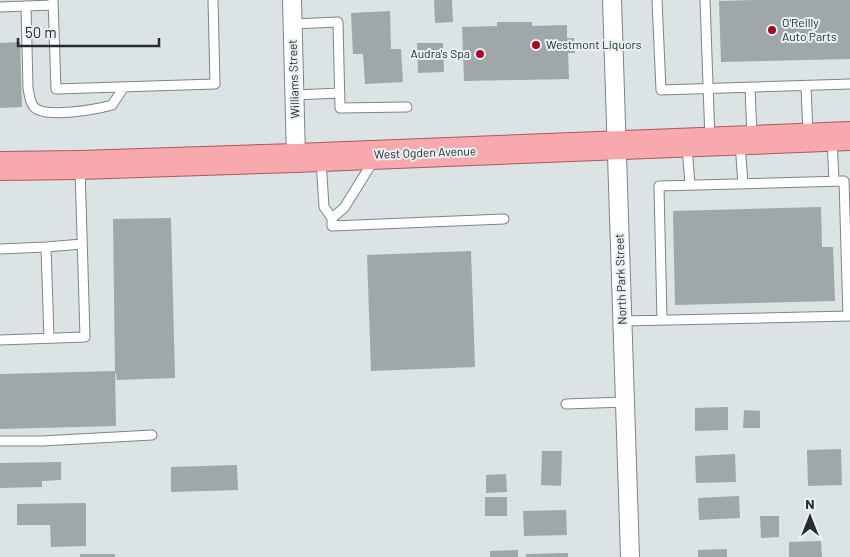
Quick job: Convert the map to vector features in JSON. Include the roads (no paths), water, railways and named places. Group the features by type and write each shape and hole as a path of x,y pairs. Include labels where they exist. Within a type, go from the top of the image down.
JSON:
{"main road":[{"name":"West Ogden Avenue","path":"0,166 80,166 309,158 830,137"}],"street":[{"name":"Williams Street","path":"292,0 295,95 309,158"},
{"name":"North Park Street","path":"612,0 630,557"}],"lane":[{"path":"0,7 53,2 56,89 124,87 215,84 213,0"},
{"path":"657,0 661,90 850,84"},
{"path":"690,185 708,89 705,0"},
{"path":"26,6 28,88 34,108 46,113 95,110 112,105 124,87"},
{"path":"293,24 338,22 340,108 407,106"},
{"path":"806,86 830,137 834,182"},
{"path":"743,184 750,87"},
{"path":"295,95 340,93"},
{"path":"332,218 344,208 372,163 385,155"},
{"path":"309,158 324,207 332,218 332,226 504,220"},
{"path":"0,340 85,337 80,166"},
{"path":"622,321 849,316 844,181 659,186 662,320"},
{"path":"0,249 82,244"},
{"path":"46,247 48,338"},
{"path":"566,404 625,402"},
{"path":"0,441 42,441 152,435"}],"place":[{"name":"O'Reilly Auto Parts","path":"772,30"},
{"name":"Westmont Liquors","path":"536,45"},
{"name":"Audra's Spa","path":"480,54"}]}
